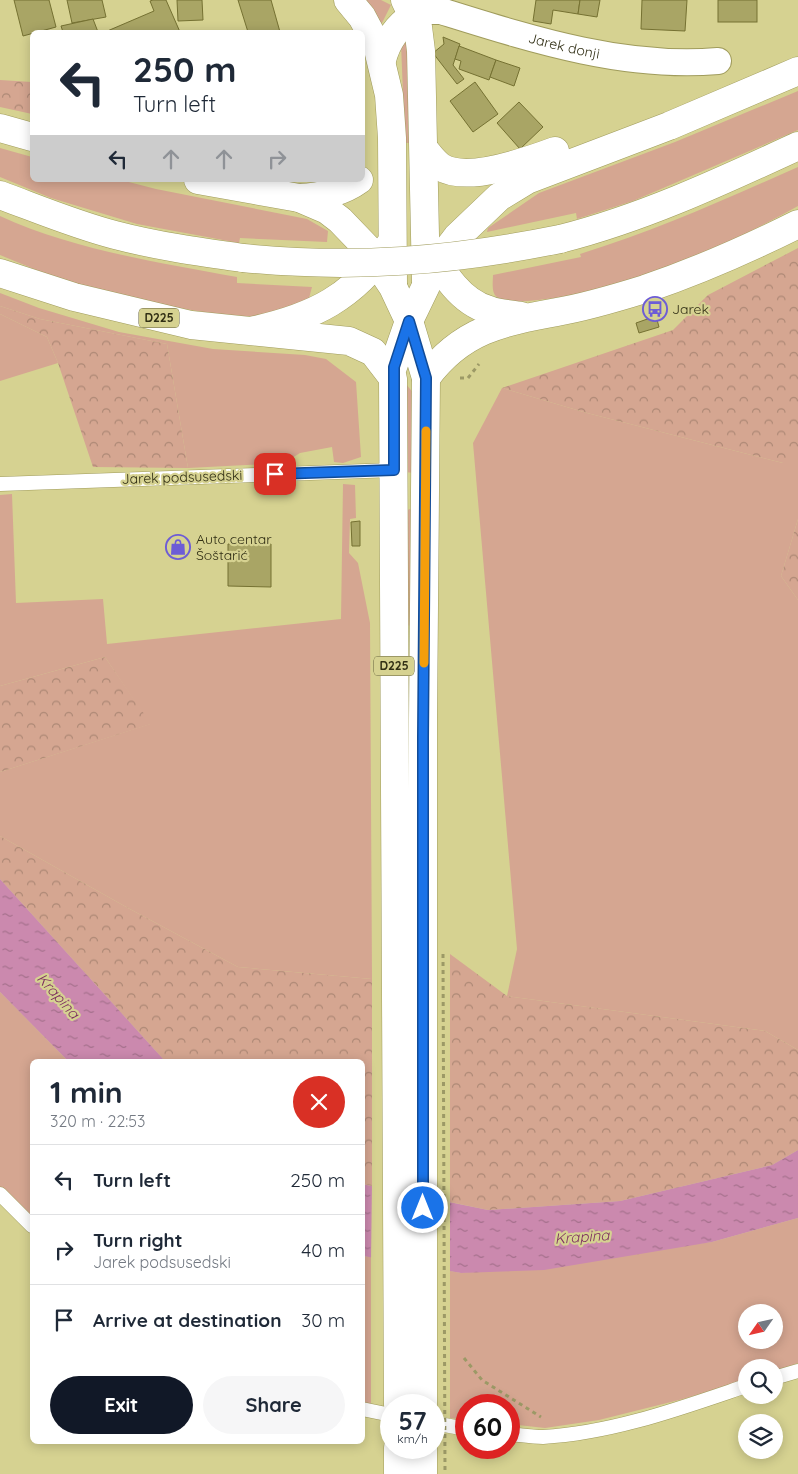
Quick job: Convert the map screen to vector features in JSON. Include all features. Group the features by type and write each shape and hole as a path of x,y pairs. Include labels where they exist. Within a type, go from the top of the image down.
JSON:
{"main road":[{"path":"348,0 371,30 382,60 389,95 392,151 394,373"},
{"path":"382,60 387,43 410,7"},
{"path":"410,7 421,51 430,263 426,378"},
{"path":"394,373 409,321 430,263 499,197 527,180 613,148 798,71"},
{"path":"0,128 30,136"},
{"path":"425,161 454,172 468,172 511,165 566,147 582,145 613,148"},
{"path":"0,195 114,235 163,246 243,258 320,264 398,263 494,252 560,239 625,221 704,189 798,146"},
{"path":"365,175 392,151"},
{"path":"392,151 403,193 430,263 472,302 489,310 525,317"},
{"path":"246,332 289,322 326,306 352,288 377,263 393,241 410,211 425,161"},
{"name":"D225","path":"209,182 299,198 327,210 340,220 361,241 393,287 409,321 426,378 421,954 423,1394"},
{"path":"299,198 321,197 339,191 355,182"},
{"path":"426,378 446,354 459,344 492,327 525,317 590,305 644,289 741,252 798,224"},
{"name":"D225","path":"0,273 74,297 191,325 350,341 373,352 394,373 394,470 421,954 399,1394"},
{"path":"398,1459 398,1474"},
{"path":"423,1459 423,1474"}],"street":[{"name":"Jarek donji","path":"410,7 422,11 441,11 553,45 648,62 684,64 718,61"}],"lane":[{"name":"Jarek podsusedski","path":"0,484 394,470"},
{"path":"0,1194 30,1224"},
{"path":"783,1375 798,1371"},
{"path":"520,1435 542,1437 600,1430 679,1408 738,1389"},
{"path":"365,1410 380,1413"}],"path":[{"path":"421,954 445,1474"},
{"path":"464,1358 482,1380 567,1434"}],"green space":[{"path":"359,0 381,0 391,5 380,27"},
{"path":"407,38 413,143 405,143 401,44"},
{"path":"0,80 30,82 30,114 0,107"},
{"path":"798,91 798,130 633,201 577,219 576,213 487,232 488,228 539,193 675,142"},
{"path":"0,148 30,156 30,182 129,182 307,219 328,231 327,242 240,238 239,243 137,224 51,198 0,177"},
{"path":"798,167 798,206 737,238 672,266 605,288 572,295 517,302 506,301 497,297 494,293 493,275 581,257 580,254 663,225"},
{"path":"0,216 27,228 116,254 237,277 237,283 312,287 307,306 267,317 222,315 130,300 56,278 0,255"},
{"path":"798,248 798,463 783,463 587,413 502,388 673,330 708,295"},
{"path":"0,293 39,308 119,332 213,349 305,355 326,359 356,382 361,457 343,463 334,462 332,447 300,453 284,463 188,468 167,344 40,319 0,306"},
{"path":"0,306 40,319 167,344 188,468 93,467 58,363 47,337 0,314"},
{"path":"0,314 47,337 58,363 0,381"},
{"path":"406,384 414,394 414,473 405,472"},
{"path":"502,388 587,413 783,463 798,463 798,519 781,576 798,600 798,1050 765,1031 507,996 517,949 473,443"},
{"path":"343,484 355,485 356,518 350,519 349,553 358,563 370,623 372,979 238,967 0,836 0,772 150,724 105,657 0,686 0,495 12,494 16,603 103,599 107,644 341,619"},
{"path":"409,509 412,510 413,626 406,625 407,512"},
{"path":"798,519 798,600 781,576"},
{"path":"105,657 151,724 0,772 0,686"},
{"path":"0,836 238,967 372,979 372,1186 365,1184 365,1059 163,1059 0,879"},
{"path":"450,954 507,996 765,1031 798,1050 798,1150 772,1165 620,1201 488,1210 450,1202"},
{"path":"0,992 66,1059 30,1059 30,1216 0,1189"},
{"path":"798,1218 798,1363 783,1369 783,1359 738,1359 738,1382 683,1399 599,1420 545,1428 520,1425 520,1394 455,1394 455,1419 450,1418 450,1271 461,1273 712,1242"},
{"path":"365,1256 371,1257 371,1406 365,1404"}],"water":[{"name":"Krapina","path":"0,879 163,1059 66,1059 0,992"},
{"name":"Krapina","path":"798,1150 798,1218 712,1242 544,1270 461,1273 365,1256 365,1185 488,1210 620,1201 772,1165"}],"pier":[{"path":"372,1183 450,1199 450,1274 371,1260"}],"building":[{"path":"14,0 49,0 56,27 45,30 30,30 30,34 23,36"},
{"path":"67,0 102,0 106,17 72,23"},
{"path":"166,0 179,30 110,30 154,11 150,1"},
{"path":"177,0 202,0 203,20 178,21"},
{"path":"238,0 271,0 279,30 247,30"},
{"path":"536,0 580,0 578,14 553,10 551,24 533,21"},
{"path":"580,0 600,0 597,17 578,14"},
{"path":"642,0 687,0 685,31 641,29"},
{"path":"718,0 757,0 757,22 718,22"},
{"path":"93,19 97,30 62,30 61,26"},
{"path":"443,37 460,44 453,65 464,79 457,84 433,53 444,44"},
{"path":"459,46 496,60 489,80 459,69 461,61 455,59"},
{"path":"496,60 520,68 514,86 490,77"},
{"path":"475,82 498,114 473,132 450,101"},
{"path":"519,102 543,127 520,149 497,123"},
{"path":"656,316 659,327 639,333 636,323"},
{"path":"360,521 360,546 352,546 351,522"},
{"path":"228,544 271,544 271,587 228,586"}],"slow traffic":[{"path":"424,663 426,431"}],"place":[{"name":"Jarek","path":"655,309"},
{"name":"Auto centar Šoštarić","path":"178,547"}],"route":[{"path":"275,474 394,470 394,367 409,321 426,378 423,738 423,1208"}]}
